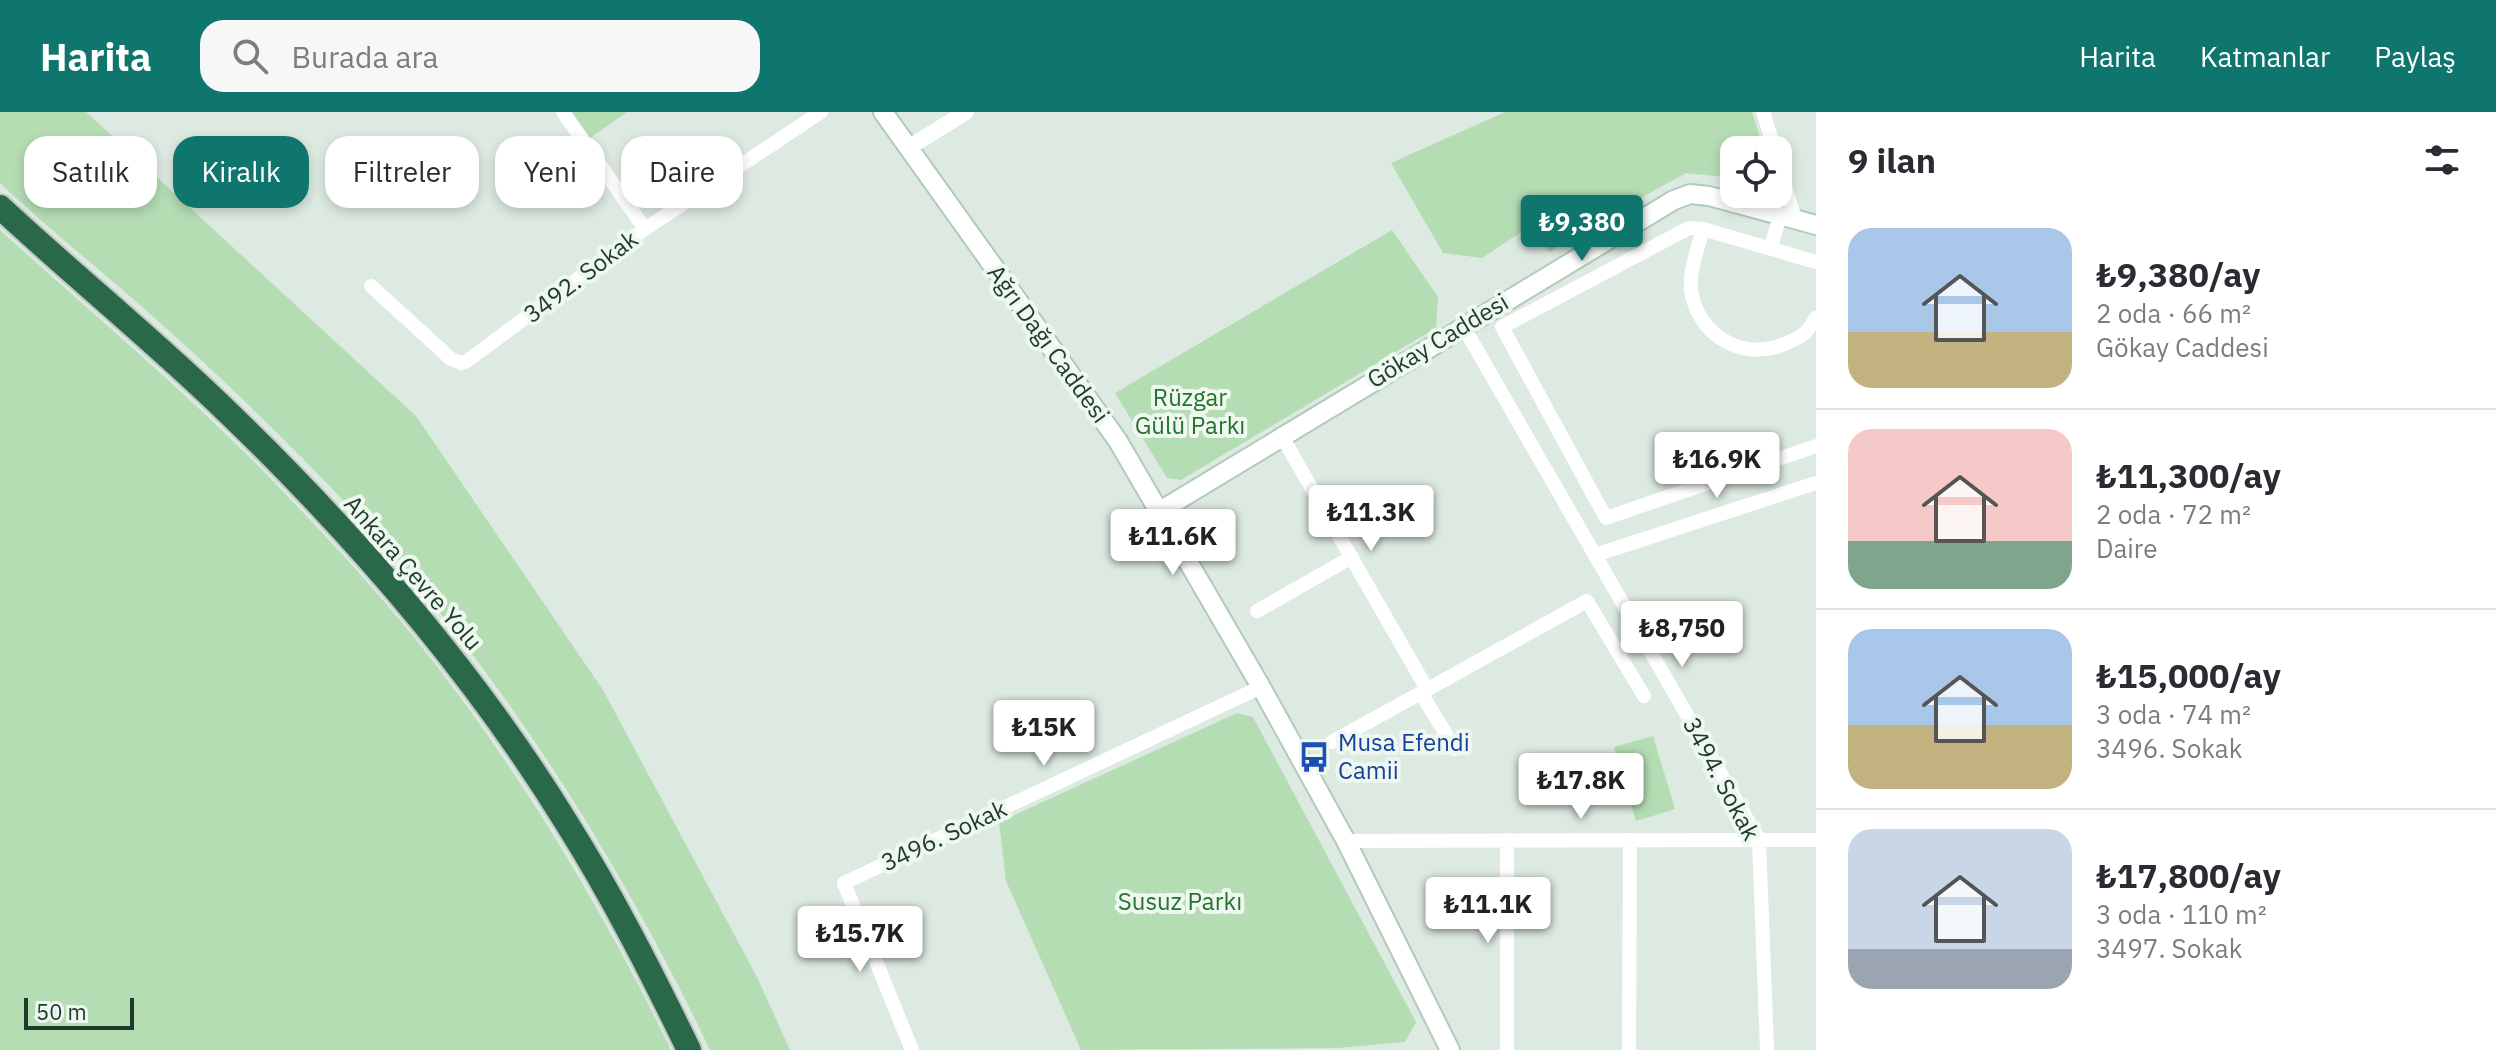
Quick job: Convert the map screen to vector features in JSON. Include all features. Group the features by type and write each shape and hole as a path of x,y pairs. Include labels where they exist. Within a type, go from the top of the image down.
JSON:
{"highway":[{"name":"Ankara Çevre Yolu","path":"0,207 215,400 345,534 451,657 565,820 613,902 689,1050"}],"main road":[{"name":"Ağrı Dağı Caddesi","path":"883,112 1118,441 1261,687 1346,841 1450,1050"},
{"name":"Gökay Caddesi","path":"1160,511 1674,200 1690,194 1709,196 1816,225"}],"street":[{"path":"563,112 645,229"},
{"name":"3492. Sokak","path":"371,286 451,359 461,363 645,229 821,112"},
{"path":"908,148 966,112"},
{"path":"1763,112 1771,136"},
{"path":"1771,247 1788,218 1786,208"},
{"path":"1816,262 1771,247 1689,228 1502,327 1606,518 1816,446"},
{"path":"1703,229 1695,257 1691,293 1699,317 1724,342 1750,352 1780,347 1804,335 1816,318"},
{"name":"3494. Sokak","path":"1463,326 1759,840 1767,1050"},
{"path":"1281,435 1352,557 1455,749"},
{"path":"1595,555 1816,483"},
{"path":"1257,611 1352,557"},
{"path":"1332,742 1587,601 1644,696"},
{"name":"3496. Sokak","path":"912,1050 844,883 1261,687"},
{"path":"1507,840 1507,1050"},
{"path":"1629,1050 1630,840"},
{"path":"1346,841 1816,840"}],"green space":[{"path":"0,112 86,112 112,136 24,136 24,205 0,183"},
{"path":"571,112 627,112 593,136 589,136"},
{"path":"1505,112 1752,112 1760,136 1720,136 1720,177 1686,173 1550,252 1529,227 1482,258 1443,253 1391,163"},
{"path":"157,177 173,192 173,208 190,208 416,416 603,690 757,977 790,1050 710,1050 628,892 582,815 534,740 427,597 369,529 287,443 177,338 28,208 157,208"},
{"path":"0,230 222,430 330,541 404,625 472,714 565,854 671,1050 0,1050"},
{"name":"Rüzgar Gülü Parkı","path":"1392,230 1438,297 1436,328 1181,480 1167,478 1115,393"},
{"name":"Susuz Parkı","path":"1237,713 1253,717 1416,1022 1405,1042 1338,1048 1081,1050 1006,881 999,822"},
{"path":"1653,736 1675,809 1636,821 1614,747"}],"place":[{"name":"Musa Efendi Camii","path":"1314,757"}]}
